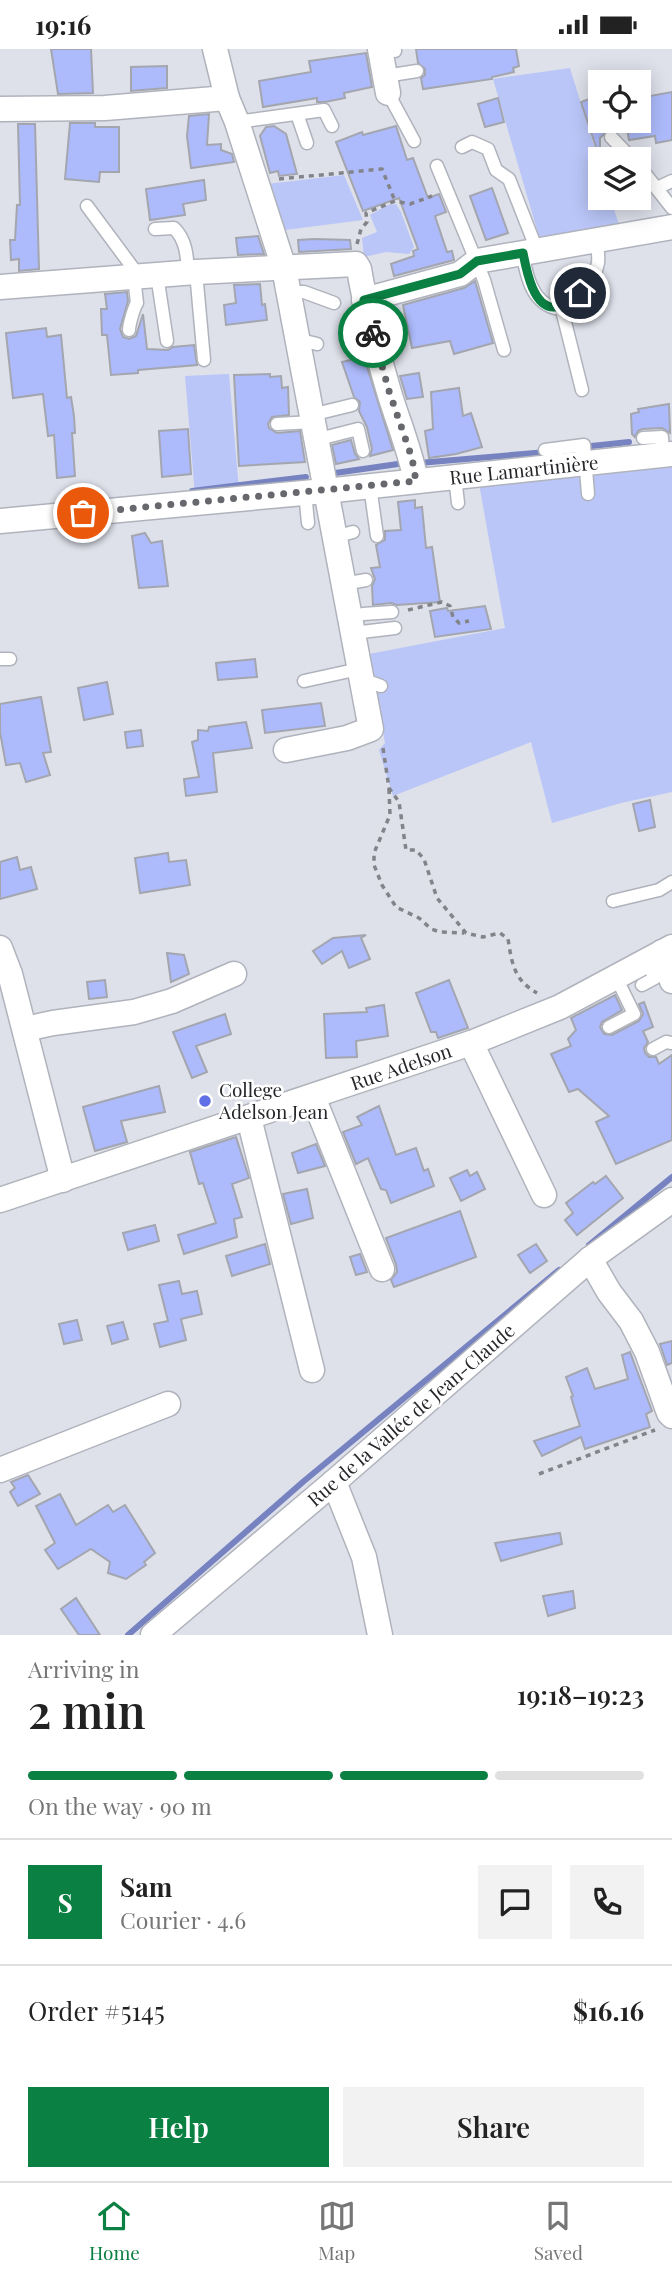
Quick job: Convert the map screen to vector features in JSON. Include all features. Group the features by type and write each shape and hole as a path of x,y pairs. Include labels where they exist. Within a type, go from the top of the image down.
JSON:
{"street":[{"path":"215,49 227,98 308,343 315,492 344,534 354,582 351,625 367,678 371,729 347,739 286,750"},
{"path":"386,85 390,50"},
{"path":"0,109 105,108 227,98"},
{"path":"364,300 460,274 477,261 672,227"},
{"path":"0,286 192,272 287,280 355,264 359,269 364,300 409,478"},
{"name":"Rue Lamartinière","path":"0,521 315,492 370,486 409,478 455,477 668,455"},
{"path":"0,948 25,1029 63,1180"},
{"path":"655,961 672,981"},
{"name":"Rue Adelson","path":"0,1200 471,1043 560,1007 616,977 655,961"},
{"path":"25,1029 134,1011 172,1000 234,974"},
{"path":"471,1043 544,1195"},
{"path":"313,1097 382,1269"},
{"path":"249,1118 312,1370"},
{"name":"Rue de la Vallée de Jean-Claude","path":"153,1635 590,1259 672,1200"},
{"path":"590,1259 609,1292 631,1321 647,1352 669,1413 666,1422"},
{"path":"0,1470 168,1404"},
{"path":"334,1482 363,1557 380,1635"}],"lane":[{"path":"414,141 386,85 417,71"},
{"path":"237,123 324,110 332,125"},
{"path":"297,114 307,143"},
{"path":"611,137 621,147"},
{"path":"462,147 472,142 488,149 496,170 509,179 530,251 528,276 540,299 550,307 561,306 580,293 598,263 597,240"},
{"path":"437,166 477,261 504,350"},
{"path":"651,181 672,208"},
{"path":"657,188 672,181"},
{"path":"87,206 132,268 145,276 167,341"},
{"path":"155,229 174,228 180,234 187,252 204,360"},
{"path":"129,330 145,276"},
{"path":"287,280 304,292 334,303"},
{"path":"561,306 582,390"},
{"path":"313,425 352,405"},
{"path":"277,424 358,429 363,450"},
{"path":"643,438 662,437 668,455"},
{"path":"545,450 584,445 588,494"},
{"path":"455,477 458,503"},
{"path":"370,486 377,536"},
{"path":"308,523 315,492"},
{"path":"351,625 363,614 392,612"},
{"path":"351,625 395,628"},
{"path":"304,681 367,678"},
{"path":"613,901 659,890 672,882"},
{"path":"609,1027 634,1014 616,977"},
{"path":"653,1049 666,1042 672,1043"}],"path":[{"path":"256,182 382,169 395,201"},
{"path":"355,264 358,237 367,222 366,213 395,201 410,204 447,191"},
{"path":"392,612 442,602 450,606 453,617 459,623 469,621"},
{"path":"371,729 382,741 390,815 374,853 374,865 382,885 396,907 419,918 430,929 440,932 483,937 500,933 508,939 512,964 523,985 560,1007"},
{"path":"389,787 399,802 406,850 416,850 425,859 436,898 466,933"},
{"path":"539,1474 666,1422"}],"shaded area":[{"path":"570,68 594,147 588,147 588,210 614,210 619,224 540,240 493,79"},
{"path":"344,175 363,220 285,230 267,184"},
{"path":"396,204 414,247 409,254 386,252 364,257 362,238 377,232 370,215 388,205"},
{"path":"229,374 239,490 195,495 185,376"},
{"path":"672,463 672,792 621,803 552,823 531,742 393,796 379,750 385,743 369,654 505,628 479,484 579,475 579,479 593,478 592,473"}],"building":[{"path":"51,49 91,49 93,93 58,94"},
{"path":"416,49 516,49 519,66 513,68 514,72 492,79 423,89 421,78 425,75 425,69 418,63"},
{"path":"366,53 372,87 344,93 345,98 325,102 317,102 317,98 263,107 259,81 311,72 309,61"},
{"path":"167,66 167,88 131,91 131,67"},
{"path":"672,92 672,140 656,143 655,136 629,140 628,133 651,133 651,96"},
{"path":"498,98 504,122 485,127 478,104"},
{"path":"588,99 588,123 581,102"},
{"path":"209,114 207,145 221,144 221,150 232,154 234,162 191,168 187,136 189,116"},
{"path":"70,123 119,127 119,172 100,172 99,182 65,179"},
{"path":"18,124 35,124 39,269 19,271 19,259 11,260 10,240 15,240 17,205 20,205"},
{"path":"274,126 286,134 297,174 279,176 278,171 270,173 260,136 266,127"},
{"path":"396,126 407,160 413,158 428,198 439,194 446,212 435,216 447,252 452,251 454,260 394,276 391,264 414,256 413,251 418,249 399,198 363,211 336,142 362,132 363,135"},
{"path":"591,133 605,133 600,138 600,147 596,147"},
{"path":"204,180 206,200 183,204 185,215 150,220 146,189"},
{"path":"492,188 508,233 486,240 470,196"},
{"path":"258,236 264,254 238,255 236,238"},
{"path":"298,240 350,240 351,249 299,252"},
{"path":"475,281 493,343 454,354 450,341 412,348 403,305 464,288"},
{"path":"260,284 267,320 226,325 224,305 236,303 234,285"},
{"path":"127,292 128,301 120,329 123,337 129,339 136,336 143,314 147,349 168,350 194,345 197,365 111,375 107,335 102,335 101,309 107,309 105,294"},
{"path":"46,328 47,337 61,335 67,398 71,397 74,416 75,433 72,433 75,476 57,478 54,435 48,436 43,394 13,398 6,333"},
{"path":"364,357 393,450 370,456 372,449 367,427 359,411 360,402 354,397 342,362"},
{"path":"419,373 423,397 407,399 400,376"},
{"path":"270,374 270,377 281,376 282,388 288,387 289,415 272,417 269,428 277,433 300,431 305,462 239,466 234,375"},
{"path":"459,388 463,416 471,413 482,447 429,458 425,431 433,429 431,392"},
{"path":"669,404 670,433 662,428 642,429 635,437 632,434 631,414 639,412 638,409"},
{"path":"188,429 191,474 162,477 159,431"},
{"path":"351,440 359,459 336,464 332,445"},
{"path":"415,500 415,508 422,507 426,548 432,547 440,602 373,605 372,586 375,579 371,568 380,567 376,545 385,540 385,531 401,530 398,502"},
{"path":"145,533 151,543 162,541 168,586 139,588 132,536"},
{"path":"485,606 491,629 435,637 430,611"},
{"path":"255,659 257,677 218,680 216,663"},
{"path":"107,682 113,714 84,720 78,688"},
{"path":"41,697 51,752 43,753 50,775 26,782 20,763 6,765 0,732 0,704"},
{"path":"321,703 325,726 265,733 262,710"},
{"path":"246,722 252,748 213,753 217,792 186,796 184,779 199,777 192,742 198,740 198,730 208,731 209,727"},
{"path":"141,730 143,746 127,748 125,732"},
{"path":"650,800 655,827 639,831 633,804"},
{"path":"168,853 169,862 186,860 190,885 140,893 135,858"},
{"path":"17,857 20,870 31,867 37,889 0,899 0,862"},
{"path":"366,935 361,938 370,959 349,968 342,951 322,964 313,951 333,938"},
{"path":"167,953 184,955 189,974 171,982"},
{"path":"105,980 107,997 89,999 87,982"},
{"path":"449,980 468,1028 438,1038 436,1032 431,1032 416,993"},
{"path":"615,995 622,1010 602,1022 600,1027 604,1034 612,1035 639,1021 643,1014 639,1004 644,1002 653,1027 643,1031 648,1042 644,1048 645,1053 649,1057 656,1057 659,1064 672,1055 672,1140 616,1164 596,1122 609,1116 578,1089 569,1092 551,1054 571,1046 568,1039 576,1030 571,1018"},
{"path":"384,1005 388,1036 356,1041 357,1057 326,1058 324,1014 367,1012 366,1008"},
{"path":"225,1014 231,1034 196,1046 207,1072 192,1078 173,1032"},
{"path":"159,1086 165,1112 121,1121 127,1142 95,1151 83,1107"},
{"path":"379,1106 396,1155 416,1148 424,1171 428,1169 434,1186 391,1203 386,1190 381,1189 368,1158 356,1164 343,1132 362,1125 357,1117"},
{"path":"236,1137 249,1178 232,1184 242,1217 234,1219 237,1237 184,1254 178,1235 216,1223 203,1183 199,1184 190,1152"},
{"path":"316,1144 325,1166 298,1173 292,1153"},
{"path":"467,1170 470,1176 477,1172 485,1189 461,1201 450,1178"},
{"path":"606,1176 623,1198 577,1235 565,1220 573,1213 566,1203 593,1182 595,1184"},
{"path":"307,1189 313,1218 291,1224 283,1194"},
{"path":"460,1211 476,1257 394,1287 391,1280 397,1272 396,1264 386,1238"},
{"path":"155,1225 159,1241 128,1250 123,1233"},
{"path":"265,1244 270,1264 232,1276 226,1256"},
{"path":"536,1244 547,1261 530,1273 518,1255"},
{"path":"360,1254 367,1272 356,1275 350,1257"},
{"path":"179,1281 182,1294 197,1291 202,1314 181,1319 186,1340 160,1347 154,1324 168,1321 159,1285"},
{"path":"77,1320 82,1340 64,1344 59,1324"},
{"path":"123,1322 128,1339 112,1344 107,1326"},
{"path":"672,1341 672,1363 667,1365 660,1344"},
{"path":"630,1352 652,1411 646,1414 650,1427 585,1449 581,1437 542,1456 534,1441 580,1426 566,1377 587,1368 595,1389 628,1379 622,1355"},
{"path":"28,1475 40,1494 18,1506 10,1492 15,1488 11,1482"},
{"path":"60,1494 76,1525 108,1505 113,1512 125,1505 155,1553 144,1562 146,1565 126,1579 108,1573 110,1562 91,1549 58,1569 45,1550 55,1543 36,1506"},
{"path":"560,1533 562,1544 501,1561 495,1543"},
{"path":"573,1591 575,1608 548,1616 543,1596"},
{"path":"76,1598 100,1635 79,1635 61,1609"}],"waterway":[{"path":"582,447 629,442"},
{"path":"419,463 547,452"},
{"path":"335,473 405,463"},
{"path":"192,491 306,477"},
{"path":"589,1245 672,1177"},
{"path":"128,1635 304,1481 559,1270"}],"way so far":[{"path":"83,513 416,481 412,458 373,333"}],"place":[{"name":"College Adelson Jean","path":"205,1101"}],"route":[{"path":"373,333 364,300 460,274 477,261 523,253 534,291 550,307 561,306 580,293"}]}
